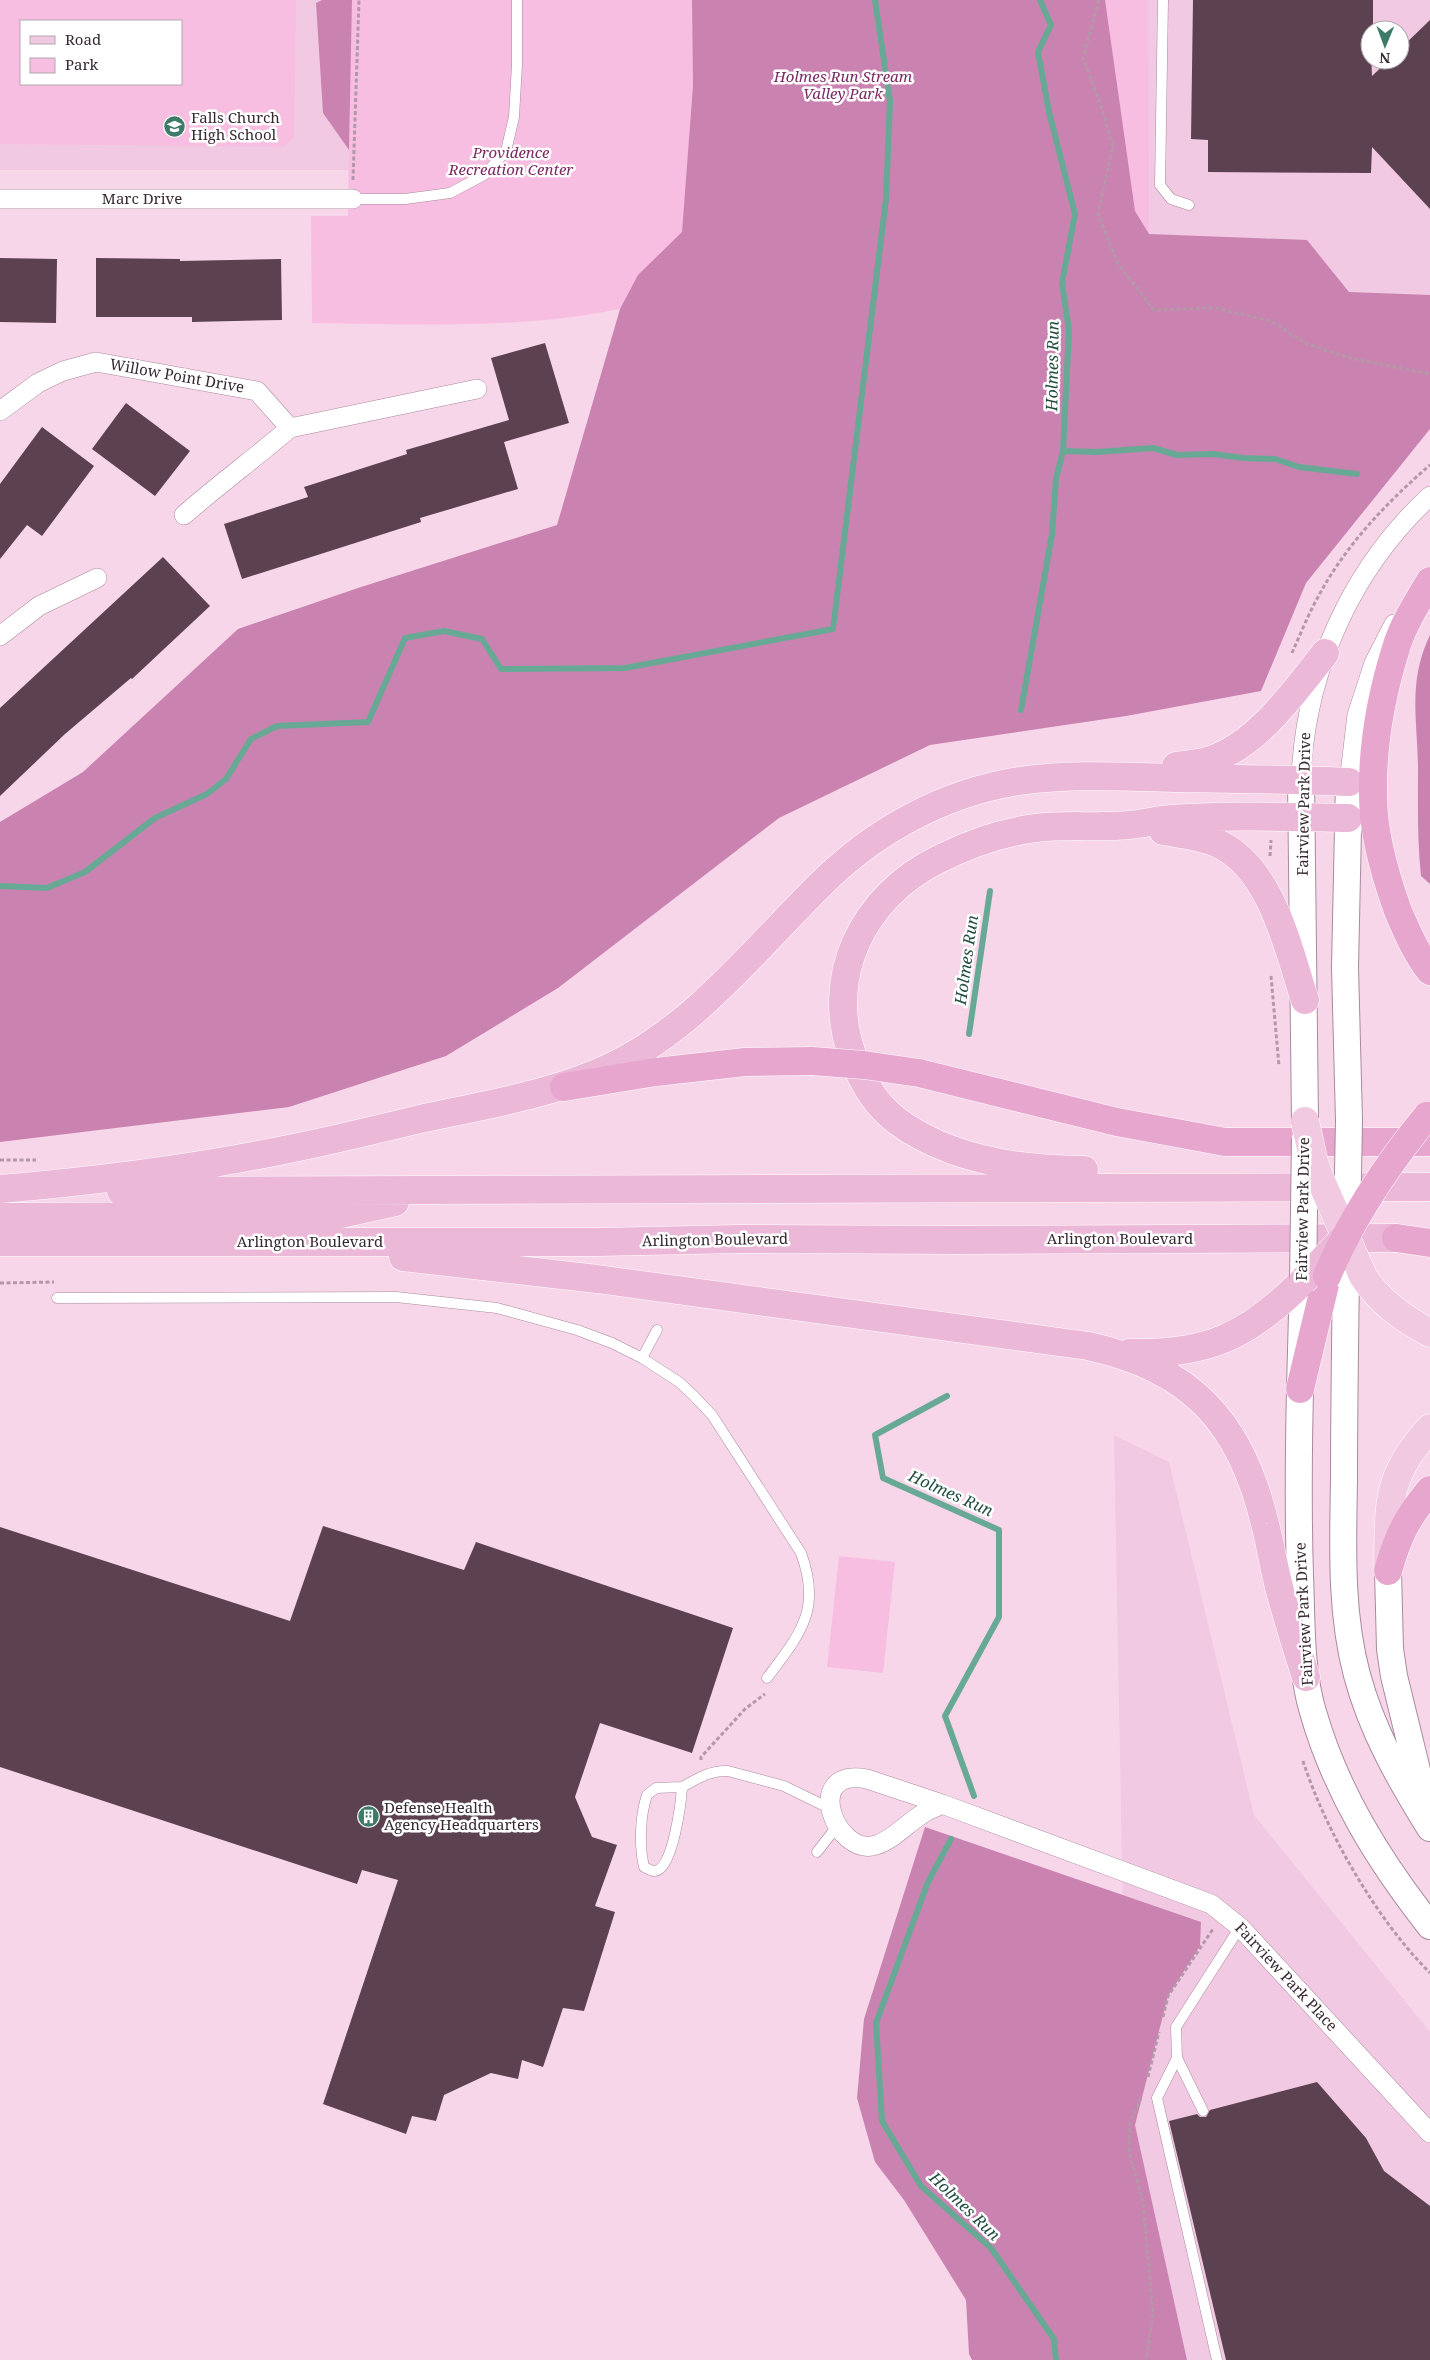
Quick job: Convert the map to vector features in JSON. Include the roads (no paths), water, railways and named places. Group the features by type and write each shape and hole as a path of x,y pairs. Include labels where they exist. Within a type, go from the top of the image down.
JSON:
{"highway":[{"path":"1430,581 1414,607 1397,644 1384,695 1376,748 1372,796 1379,844 1391,892 1410,940 1430,971"},
{"path":"1108,777 1211,760 1233,748 1257,732 1278,712 1325,652"},
{"path":"564,1087 613,1066 656,1041 695,1010 737,970 822,882 860,849 911,818 961,795 1018,782 1079,776 1301,779 1349,782"},
{"path":"1274,1186 1196,1171 1059,1170 990,1161 958,1152 921,1136 896,1120 876,1100 863,1083 849,1045 843,1017 843,989 848,964 858,936 884,900 909,878 937,860 969,846 997,837 1036,828 1129,825 1169,819 1348,818"},
{"path":"1129,825 1195,836 1218,844 1239,858 1257,880 1274,909 1305,1000"},
{"path":"0,1190 97,1180 282,1150 564,1087 656,1072 744,1062 812,1061 864,1065 919,1073 1117,1122 1224,1142 1429,1124"},
{"path":"1300,1389 1346,1236 1379,1179 1429,1124"},
{"path":"0,1190 1430,1187"},
{"path":"0,1217 336,1215 445,1190"},
{"path":"1396,1238 1430,1243"},
{"name":"Arlington Boulevard","path":"0,1242 1396,1238"},
{"path":"275,1242 597,1279 1088,1346 1115,1352 1151,1366 1177,1379 1202,1399 1222,1422 1236,1443 1253,1482 1265,1523 1278,1582 1306,1677"},
{"path":"1115,1352 1156,1354 1197,1349 1223,1341 1280,1304 1335,1277"},
{"path":"1388,1571 1397,1538 1416,1507 1430,1490"}],"main road":[{"name":"Fairview Park Drive","path":"1301,779 1305,1121 1335,1277 1343,1570 1348,1624 1357,1674 1371,1718 1396,1774 1430,1826"},
{"path":"1346,1236 1349,1121 1345,967 1349,782"},
{"path":"1305,1121 1314,1162 1346,1236"},
{"name":"Arlington Boulevard","path":"1396,1238 1430,1238"},
{"path":"1335,1277 1369,1286 1390,1307 1430,1333"},
{"name":"Fairview Park Drive","path":"1300,1389 1300,1555 1306,1677 1312,1711 1328,1757 1360,1825 1387,1870 1430,1926"},
{"path":"1430,1428 1417,1442 1400,1469 1392,1488 1388,1571 1390,1649 1394,1676 1430,1826"}],"street":[{"name":"Marc Drive","path":"0,199 353,199"},
{"name":"Willow Point Drive","path":"0,411 38,383 63,371 96,362 257,391 290,428"},
{"path":"184,515 221,482 250,462 290,428 477,389"},
{"name":"Fairview Park Drive","path":"1301,779 1306,721 1325,652 1355,589 1374,560 1412,513 1430,496"},
{"path":"1349,782 1357,715 1374,663 1394,624 1430,577"},
{"path":"0,636 39,606 97,578"},
{"name":"Fairview Park Place","path":"834,1817 830,1796 835,1786 845,1779 857,1777 942,1804 1212,1904 1235,1934 1430,2133"},
{"path":"834,1817 850,1841 864,1847 876,1845 893,1836 922,1814 942,1804"}],"lane":[{"path":"353,199 405,199 450,193 484,175 506,151 514,117 517,64 517,0"},
{"path":"1163,0 1160,185 1171,199 1189,205"},
{"path":"57,1298 368,1296 437,1301 497,1308 525,1315 577,1330 612,1343 642,1358 679,1382 712,1415 801,1553 810,1590 807,1614 798,1637 767,1678"},
{"path":"642,1358 657,1330"},
{"path":"682,1787 681,1804 673,1841 666,1862 661,1869 650,1870 644,1866 642,1855 643,1809 647,1794 656,1788 682,1787 704,1775 719,1771 728,1771 784,1786 834,1817 817,1852"},
{"path":"1217,2360 1157,2098 1176,2058 1176,2027 1235,1934"},
{"path":"1176,2058 1203,2111"}],"waterway":[{"path":"0,886 47,888 85,872 155,818 207,794 226,779 251,739 277,726 368,722 405,638 444,631 482,639 501,669 625,668 833,629 886,199 890,101 875,0"},
{"name":"Holmes Run","path":"1021,710 1052,534 1056,479 1063,451 1069,330 1062,283 1075,214 1049,112 1038,52 1051,25 1040,0"},
{"path":"1063,451 1096,452 1153,448 1177,455 1213,454 1243,458 1275,459 1299,467 1357,474"},
{"name":"Holmes Run","path":"969,1034 990,891"},
{"name":"Holmes Run","path":"947,1396 875,1435 883,1478 999,1530 999,1617 945,1716 974,1796"},
{"name":"Holmes Run","path":"951,1839 928,1882 876,2023 882,2121 921,2186 991,2248 1054,2339 1056,2360"}],"place":[{"name":"Falls Church High School","path":"175,127"},
{"name":"Defense Health Agency Headquarters","path":"368,1817"}],"park label":[{"name":"Holmes Run Stream Valley Park","path":"843,86"},
{"name":"Providence Recreation Center","path":"511,162"}]}
